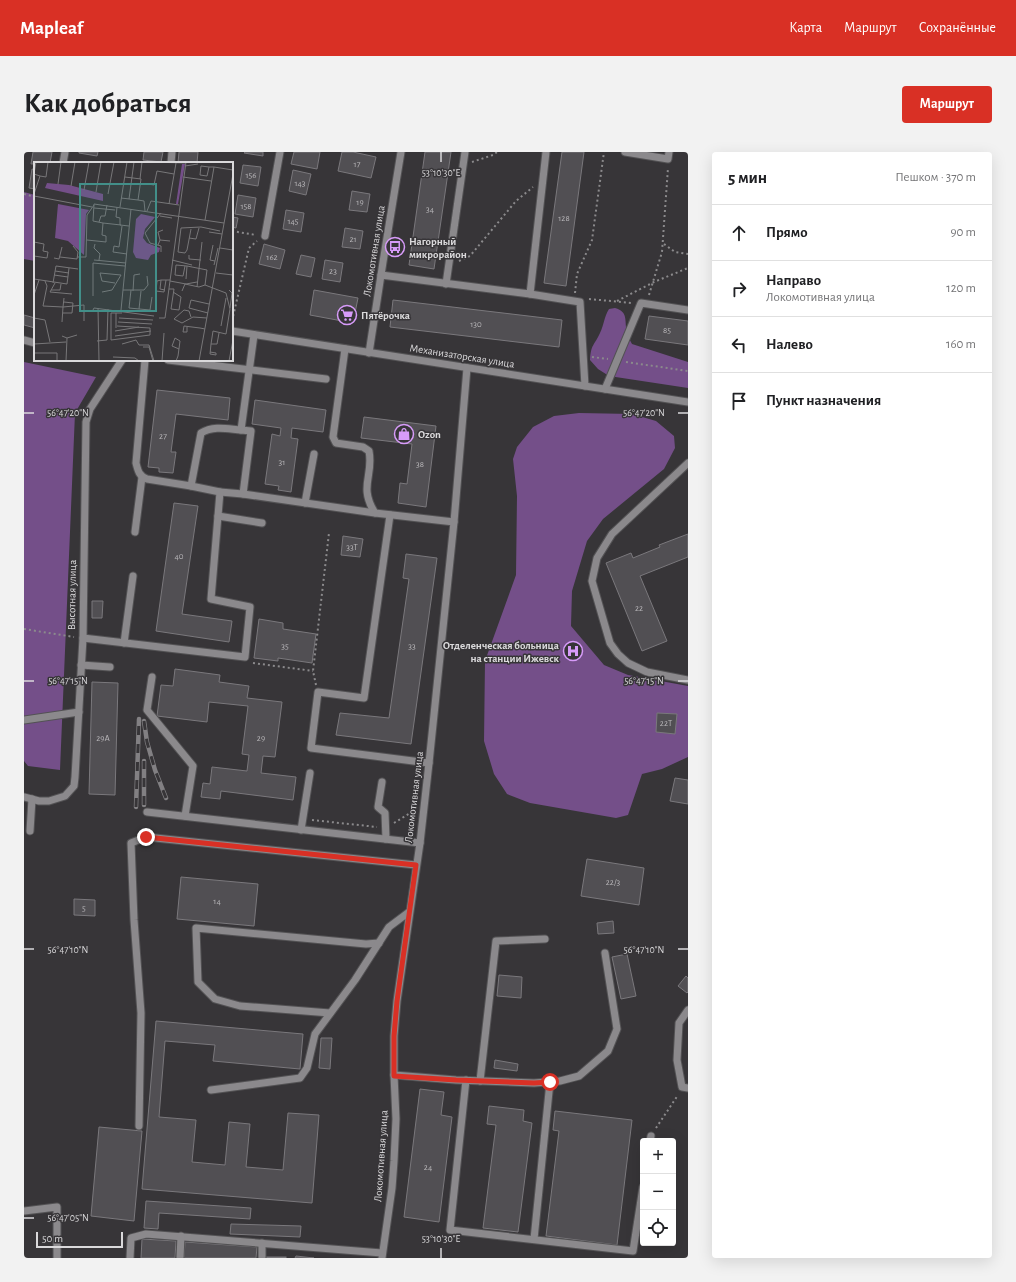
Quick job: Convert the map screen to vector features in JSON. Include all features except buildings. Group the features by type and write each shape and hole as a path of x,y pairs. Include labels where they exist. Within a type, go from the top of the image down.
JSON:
{"street":[{"path":"63,162 65,152"},
{"path":"171,162 172,152"},
{"path":"265,236 280,152"},
{"name":"Локомотивная улица","path":"369,353 401,152"},
{"path":"446,284 465,152"},
{"path":"530,294 546,152"},
{"path":"625,152 668,156"},
{"path":"381,275 530,294 580,302 585,386"},
{"path":"605,389 643,304 688,310"},
{"name":"Механизаторская улица","path":"233,331 688,402"},
{"path":"241,430 254,335"},
{"path":"24,340 34,343"},
{"path":"345,349 333,437 336,443 363,447 369,451 370,459 366,488 371,506 375,512"},
{"name":"Высотная улица","path":"27,798 39,801 49,801 65,796 74,786 83,638 86,422 90,409 121,361"},
{"path":"145,361 136,463 138,474 142,477 220,492 454,522"},
{"path":"177,361 326,379"},
{"name":"Локомотивная улица","path":"382,1255 392,1188 394,1162 396,1119 394,1036 397,1001 420,843 429,762 454,522 467,368"},
{"path":"192,486 202,433 206,430 216,428 251,431 243,494"},
{"path":"305,503 314,454"},
{"path":"688,464 612,534 597,558 592,580 610,643 618,654 628,663 647,672 688,680"},
{"path":"135,532 142,477"},
{"path":"83,638 245,657 250,607 211,599 220,492"},
{"path":"390,515 364,698 318,692 311,748 429,762"},
{"path":"218,516 262,523"},
{"path":"124,643 133,576"},
{"path":"81,665 110,667"},
{"path":"152,677 147,710 193,766 185,816"},
{"path":"24,720 79,712"},
{"path":"301,830 310,773"},
{"path":"382,782 378,807 385,813 386,839"},
{"path":"27,798 30,831"},
{"path":"147,812 420,843"},
{"path":"139,1126 141,1013 134,920 131,844 146,837 416,865"},
{"path":"211,1090 300,1078 307,1068 315,1034 355,980 389,928 409,912"},
{"path":"330,1013 240,1006 214,999 198,982 196,928 366,944 379,943"},
{"path":"480,1081 496,941 545,938"},
{"path":"394,1076 534,1083 560,1081 579,1076 608,1051 617,1029 605,953"},
{"path":"685,1088 677,1060 679,1023 688,1010"},
{"path":"466,1080 450,1230 633,1250 640,1206"},
{"path":"534,1239 550,1082"},
{"path":"24,1211 57,1207 57,1258"},
{"path":"130,1258 131,1238 146,1234 262,1243 382,1255"},
{"path":"180,1258 181,1236"},
{"path":"262,1243 262,1258"}],"path":[{"path":"463,165 493,155 497,152"},
{"path":"575,297 577,274 592,240 604,152"},
{"path":"589,299 643,304 654,282 662,252 668,181 668,156"},
{"path":"449,266 470,256 516,201 543,177"},
{"path":"24,194 34,197"},
{"path":"233,231 265,236"},
{"path":"233,317 249,248 265,236"},
{"path":"663,244 675,252 688,254"},
{"path":"616,301 654,282 688,268"},
{"path":"583,356 688,371"},
{"path":"318,692 313,671 329,533"},
{"path":"24,629 83,638"},
{"path":"245,657 248,662 313,671"},
{"path":"650,1138 685,1088"}],"shaded area":[{"path":"24,192 34,195 34,261 24,259"},
{"path":"615,308 624,314 626,328 632,344 688,362 688,388 609,376 598,369 590,360 591,351 609,309"},
{"path":"24,362 96,377 75,413 60,770 28,766 24,761"},
{"path":"579,413 632,414 656,421 674,436 675,448 664,469 603,519 587,541 572,591 571,626 604,665 628,675 688,686 688,757 662,769 642,774 628,815 616,818 530,803 507,794 494,774 484,741 485,661 516,575 517,496 513,459 517,447 533,427 554,416"}],"railway":[{"path":"136,807 139,719"},
{"path":"144,721 147,742 155,770 166,798"},
{"path":"144,761 144,805"}],"place":[{"name":"Нагорный микрорайон","path":"395,247"},
{"name":"Пятёрочка","path":"347,315"},
{"name":"Ozon","path":"404,434"},
{"name":"Отделенческая больница на станции Ижевск","path":"573,651"}],"route":[{"path":"146,837 416,865 397,1001 394,1036 394,1076 534,1083 550,1082"}]}
